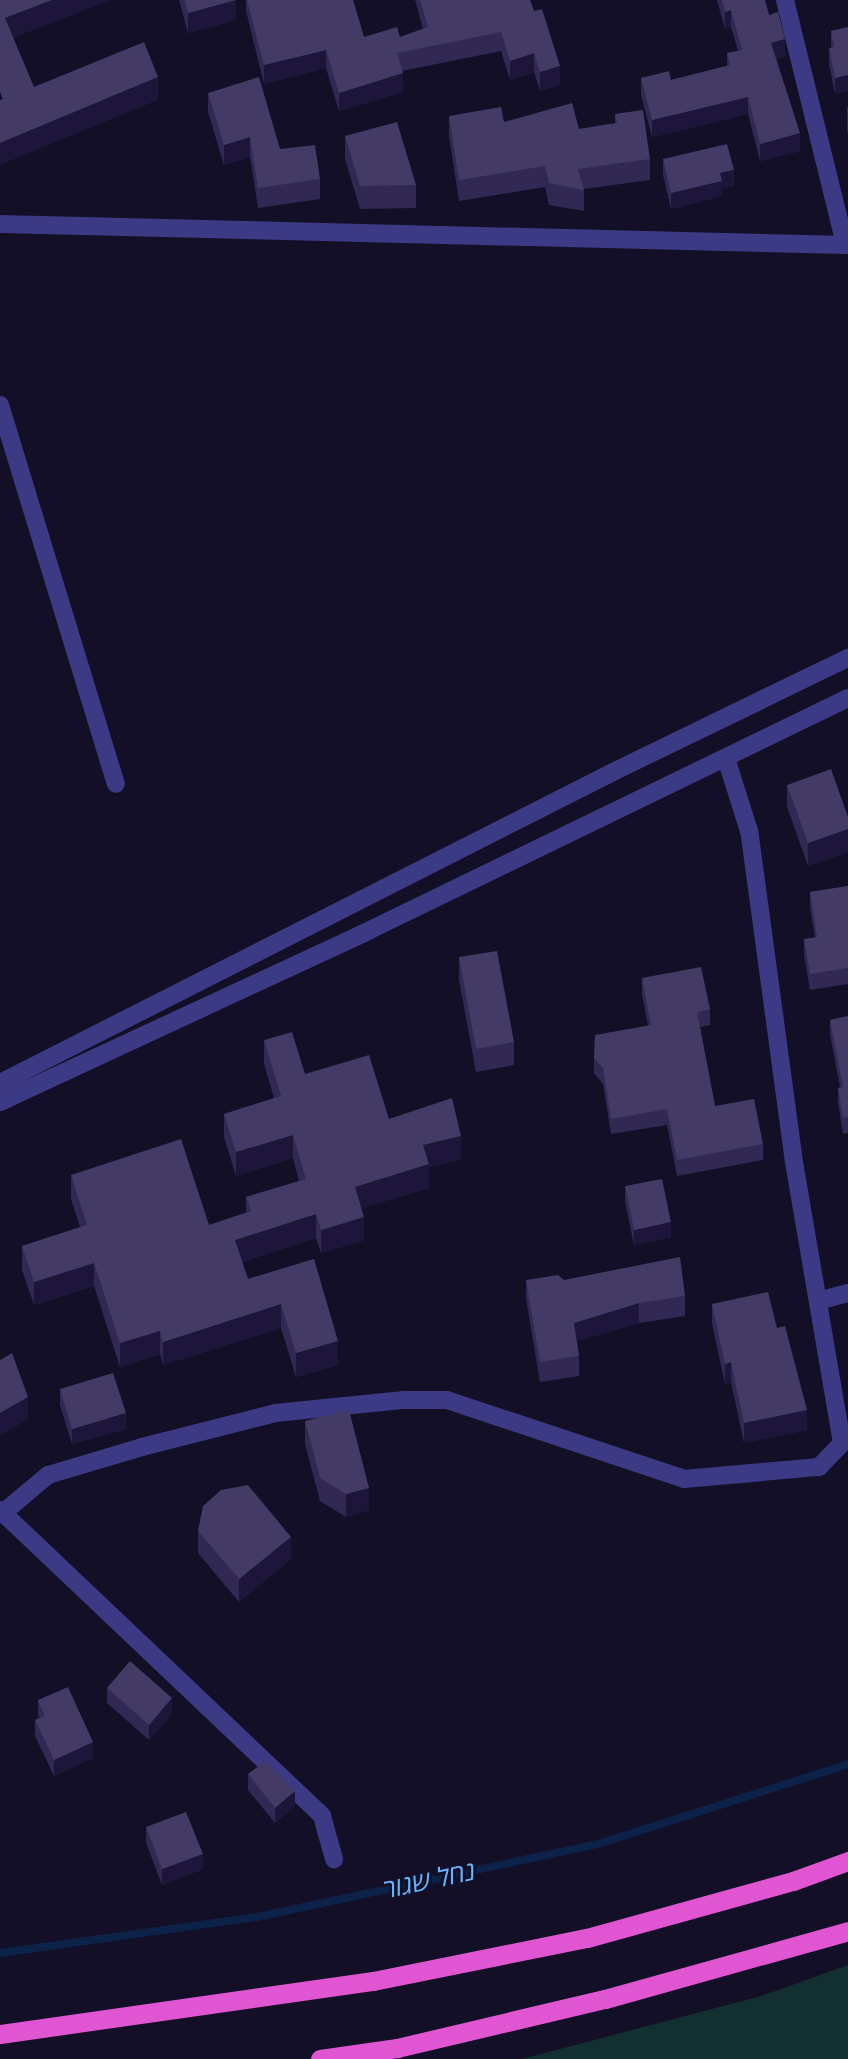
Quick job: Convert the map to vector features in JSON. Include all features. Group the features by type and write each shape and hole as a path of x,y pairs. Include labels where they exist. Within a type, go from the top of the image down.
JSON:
{"highway":[{"path":"0,2034 373,1981 587,1938 793,1881 848,1861"},
{"path":"320,2059 397,2048 605,1999 848,1931"}],"street":[{"path":"0,224 846,245 785,0"},
{"path":"0,405 116,784"},
{"path":"0,1083 593,782 848,658"},
{"path":"0,1102 848,698"},
{"path":"334,1859 322,1816 2,1511 47,1475 142,1447 275,1413 404,1399 447,1401 684,1479 818,1467 842,1443 794,1162 749,831 726,758"},
{"path":"818,1301 848,1293"}],"green space":[{"path":"848,1965 848,2059 522,2059 761,1996"}],"building":[{"path":"0,0 52,0 5,18 34,87 144,42 158,77 0,143 0,100 3,99 0,92"},
{"path":"185,0 236,0 188,13"},
{"path":"247,0 353,0 364,37 397,27 400,37 428,27 420,0 530,0 534,11 542,9 560,66 540,72 534,53 510,61 501,32 397,53 403,73 339,93 326,50 264,65"},
{"path":"722,0 765,0 769,15 778,12 785,39 771,43 800,133 760,144 748,97 652,120 641,78 669,71 671,80 730,65 727,53 742,50 731,10 725,12"},
{"path":"848,27 848,75 835,78 829,48 834,47 831,31"},
{"path":"259,77 280,149 315,145 320,179 258,188 250,137 224,145 208,93"},
{"path":"572,103 579,129 617,123 615,114 643,110 650,159 578,169 584,190 549,183 545,166 459,180 449,116 501,107 504,122"},
{"path":"397,122 416,185 360,186 345,136"},
{"path":"727,144 734,170 720,173 722,181 671,193 663,159"},
{"path":"831,769 848,817 848,829 808,843 787,785"},
{"path":"848,886 848,968 810,974 804,939 817,937 810,892"},
{"path":"497,951 514,1042 476,1049 459,957"},
{"path":"701,967 710,1009 697,1012 715,1106 754,1099 763,1144 677,1160 667,1109 611,1119 603,1068 594,1058 595,1035 651,1025 642,978"},
{"path":"848,1016 848,1117 843,1118 838,1088 843,1087 830,1020"},
{"path":"292,1032 305,1074 369,1055 389,1119 452,1098 461,1136 423,1145 429,1164 355,1187 364,1217 321,1230 316,1214 235,1240 248,1279 314,1259 338,1341 296,1353 281,1304 163,1342 160,1331 120,1343 94,1263 34,1282 22,1246 87,1225 71,1175 181,1139 209,1225 251,1211 246,1197 306,1179 293,1135 236,1152 224,1114 281,1096 264,1040"},
{"path":"662,1179 671,1222 634,1230 625,1186"},
{"path":"680,1257 685,1296 639,1303 574,1323 579,1356 540,1362 526,1280 558,1275 564,1280"},
{"path":"768,1292 777,1328 785,1326 807,1410 744,1423 731,1362 725,1364 712,1304"},
{"path":"12,1353 28,1397 0,1413 0,1360"},
{"path":"113,1373 126,1413 72,1429 60,1389"},
{"path":"349,1410 369,1488 346,1494 320,1478 305,1421"},
{"path":"248,1485 291,1537 239,1579 198,1531 203,1506 221,1490"},
{"path":"130,1661 172,1698 149,1725 107,1688"},
{"path":"68,1687 93,1742 54,1760 35,1720 45,1716 38,1700"},
{"path":"265,1761 295,1791 275,1808 248,1774"},
{"path":"186,1812 203,1854 162,1869 146,1827"}],"waterway":[{"name":"נחל שגור","path":"0,1953 257,1917 598,1844 848,1764"}]}
